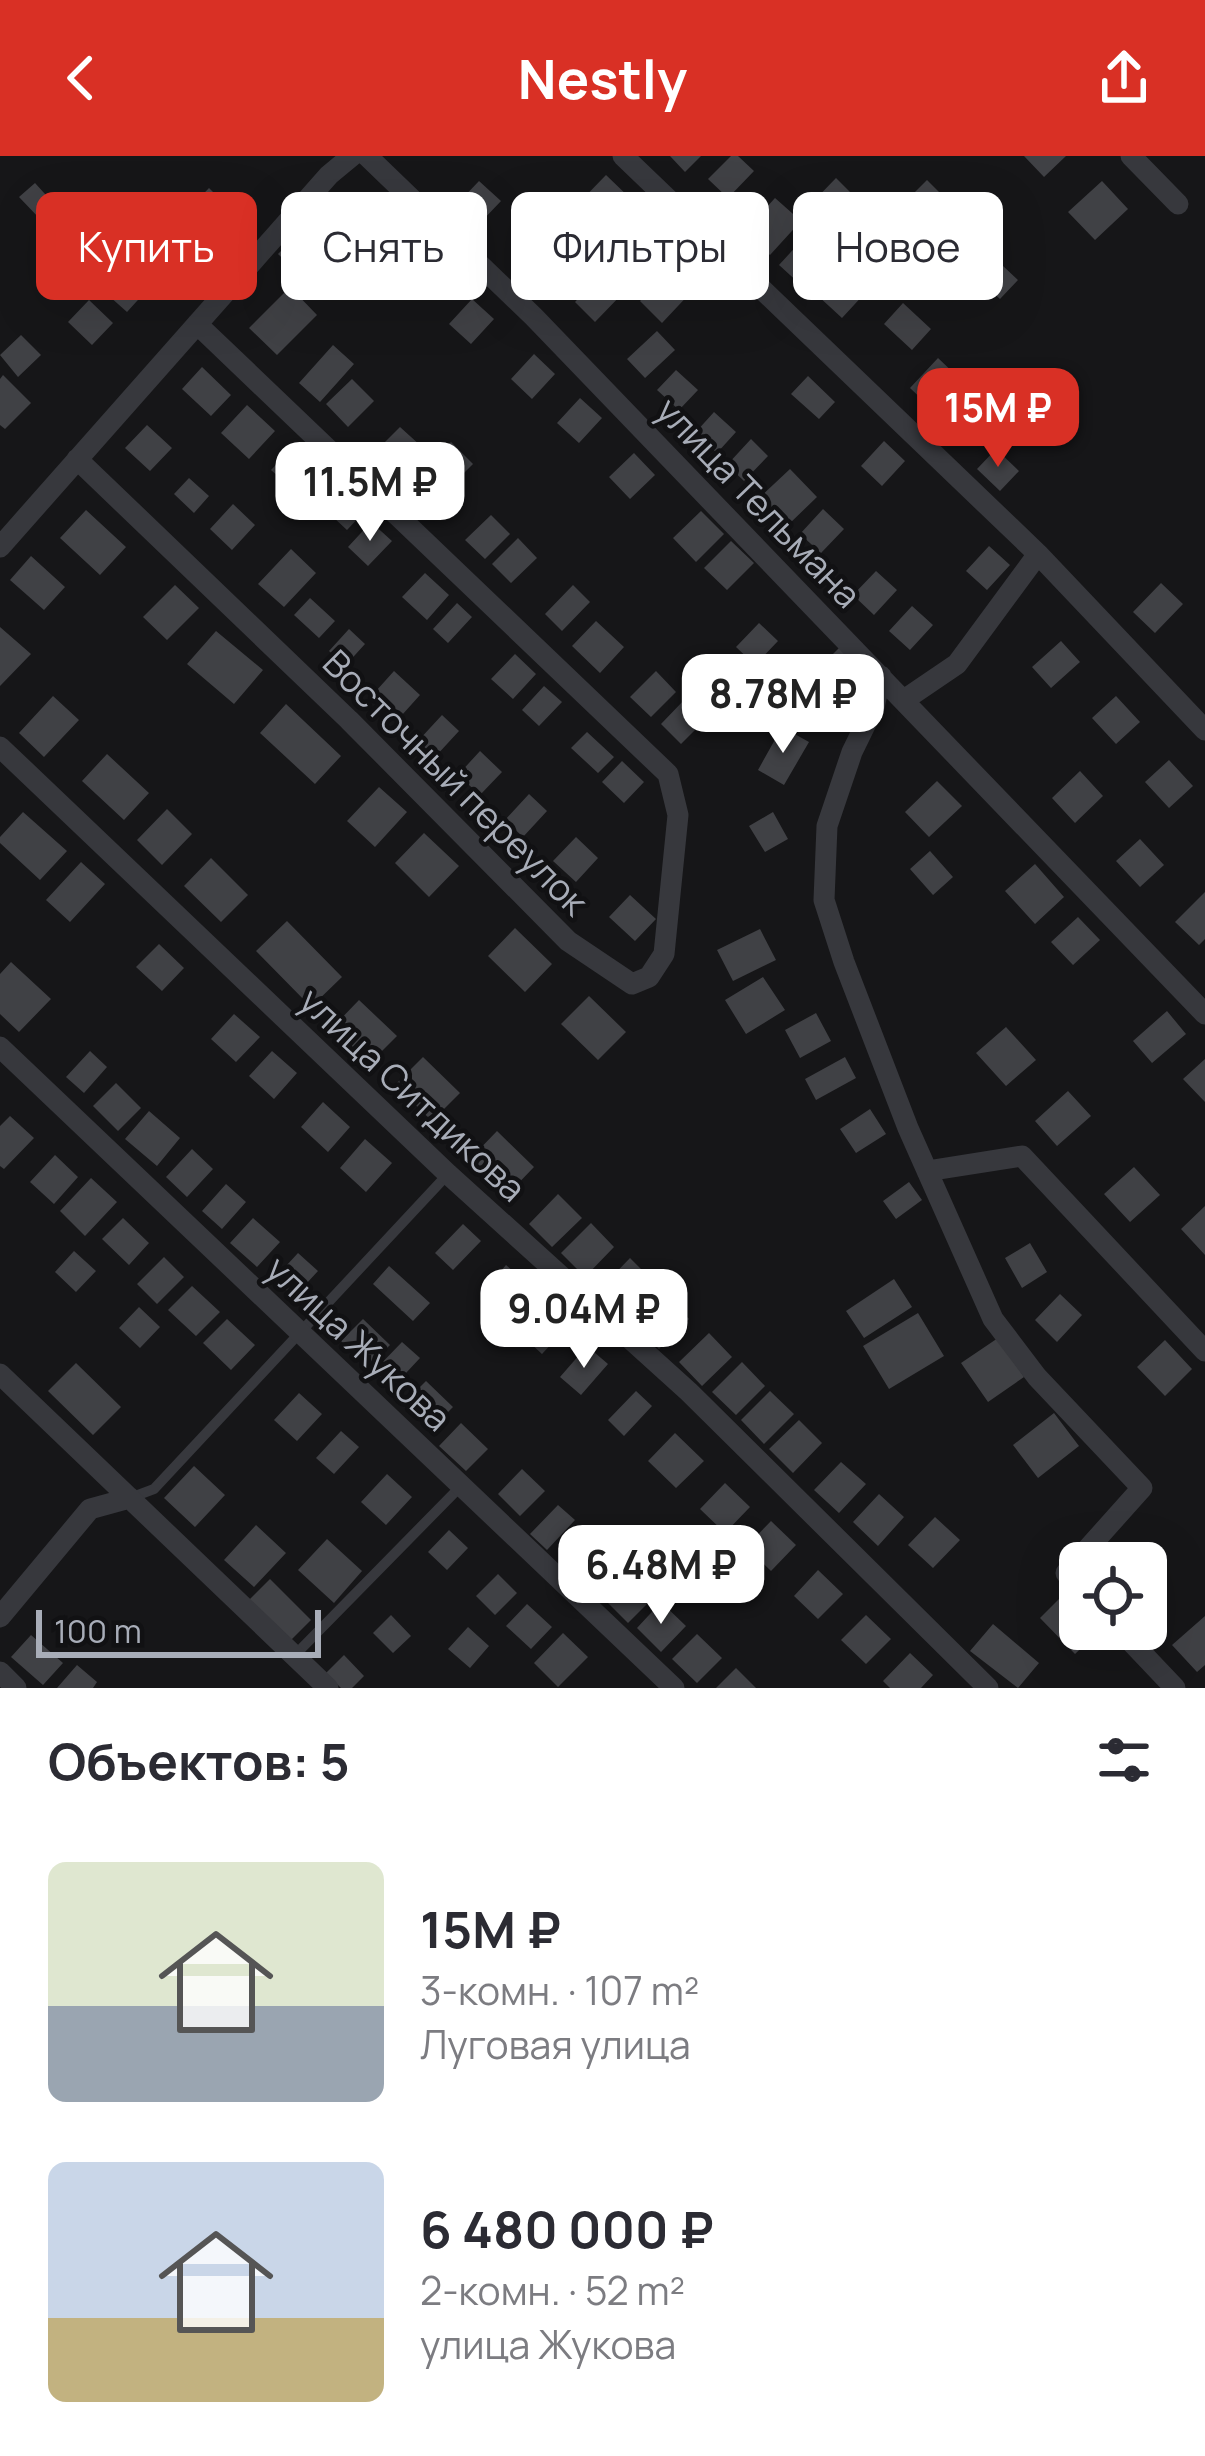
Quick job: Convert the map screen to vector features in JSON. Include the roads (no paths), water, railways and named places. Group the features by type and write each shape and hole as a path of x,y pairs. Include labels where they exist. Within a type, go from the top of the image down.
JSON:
{"street":[{"path":"0,547 329,175 352,156"},
{"name":"улица Тельмана","path":"367,156 534,316 1205,1013"},
{"path":"622,156 1038,554 1205,730"},
{"path":"1131,156 1178,203"},
{"name":"Восточный переулок","path":"76,459 349,720 568,941 632,984 649,977 664,955 678,815 668,774 197,323"},
{"path":"904,700 957,664 1038,554"},
{"path":"881,676 874,707 826,826 824,900 851,982 927,1171 993,1319 1037,1377 1142,1488 1094,1542"},
{"name":"улица Ситдикова","path":"0,747 448,1174 689,1392 988,1688"},
{"name":"улица Жукова","path":"0,1047 674,1688"},
{"path":"927,1171 1022,1156 1205,1352"},
{"path":"0,1374 328,1688"},
{"path":"0,1617 90,1509 130,1498"},
{"path":"1140,1650 1175,1688"},
{"path":"0,1672 16,1688"}],"lane":[{"path":"130,1498 154,1489 448,1174"},
{"path":"295,1655 462,1485"}]}
